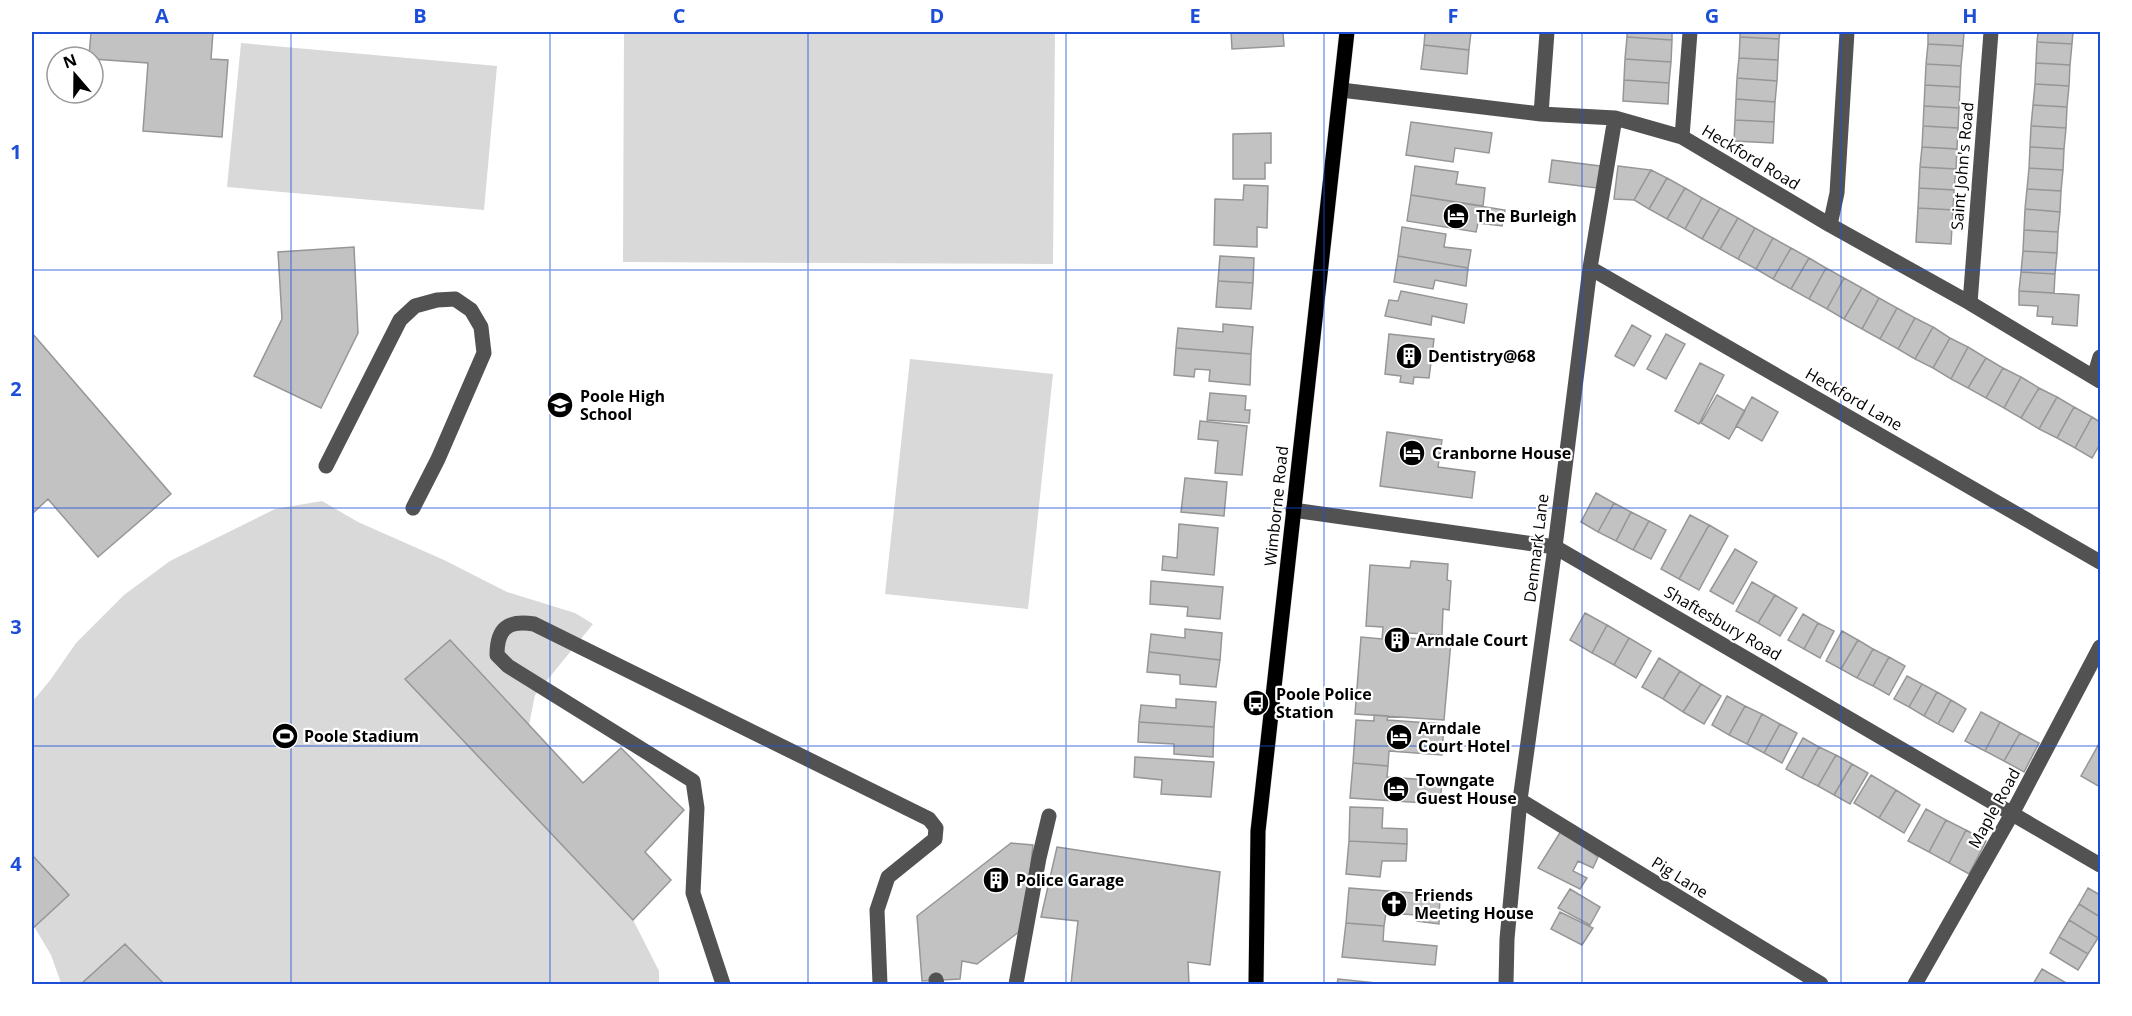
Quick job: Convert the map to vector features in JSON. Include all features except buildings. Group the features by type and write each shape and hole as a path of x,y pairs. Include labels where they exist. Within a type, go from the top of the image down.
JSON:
{"main road":[{"name":"Wimborne Road","path":"1256,984 1257,841 1347,32"}],"street":[{"path":"1541,114 1547,32"},
{"path":"1682,137 1690,32"},
{"path":"1830,225 1837,193 1847,32"},
{"name":"Saint John's Road","path":"1970,303 1991,32"},
{"name":"Heckford Road","path":"1341,90 1541,114 1615,118 1682,137 2097,379"},
{"name":"Denmark Lane","path":"1506,984 1507,939 1521,800 1590,268 1615,118"},
{"name":"Heckford Lane","path":"1590,268 2100,562"},
{"path":"326,466 400,320 415,306 437,300 455,299 471,310 481,327 484,353 438,459 413,508"},
{"path":"2097,379 2100,357"},
{"name":"Shaftesbury Road","path":"1293,510 1555,547 2100,865"},
{"path":"723,984 693,893 697,807 693,781 508,666 497,655 497,640 505,628 518,622 534,624 929,819 936,828 935,839 888,877 877,910 880,984"},
{"name":"Maple Road","path":"1915,984 2013,813 2100,647"},
{"name":"Pig Lane","path":"1521,800 1821,984"},
{"path":"1016,984 1049,816"}],"shaded area":[{"path":"624,32 1055,32 1053,264 623,262"},
{"path":"241,43 497,66 484,210 227,187"},
{"path":"910,359 1053,374 1028,609 885,594"},
{"name":"Poole Stadium","path":"322,501 358,522 444,560 507,592 575,613 593,624 535,695 529,725 582,783 621,748 684,810 645,852 622,898 659,971 659,984 61,983 51,955 32,923 32,702 76,643 124,595 170,561 275,509"}],"place":[{"name":"The Burleigh","path":"1456,216"},
{"name":"Dentistry@68","path":"1409,356"},
{"name":"Poole High School","path":"560,405"},
{"name":"Cranborne House","path":"1412,453"},
{"name":"Arndale Court","path":"1397,640"},
{"name":"Poole Police Station","path":"1256,703"},
{"name":"Poole Stadium","path":"285,736"},
{"name":"Arndale Court Hotel","path":"1399,737"},
{"name":"Towngate Guest House","path":"1396,789"},
{"name":"Police Garage","path":"996,880"},
{"name":"Friends Meeting House","path":"1394,904"}]}
